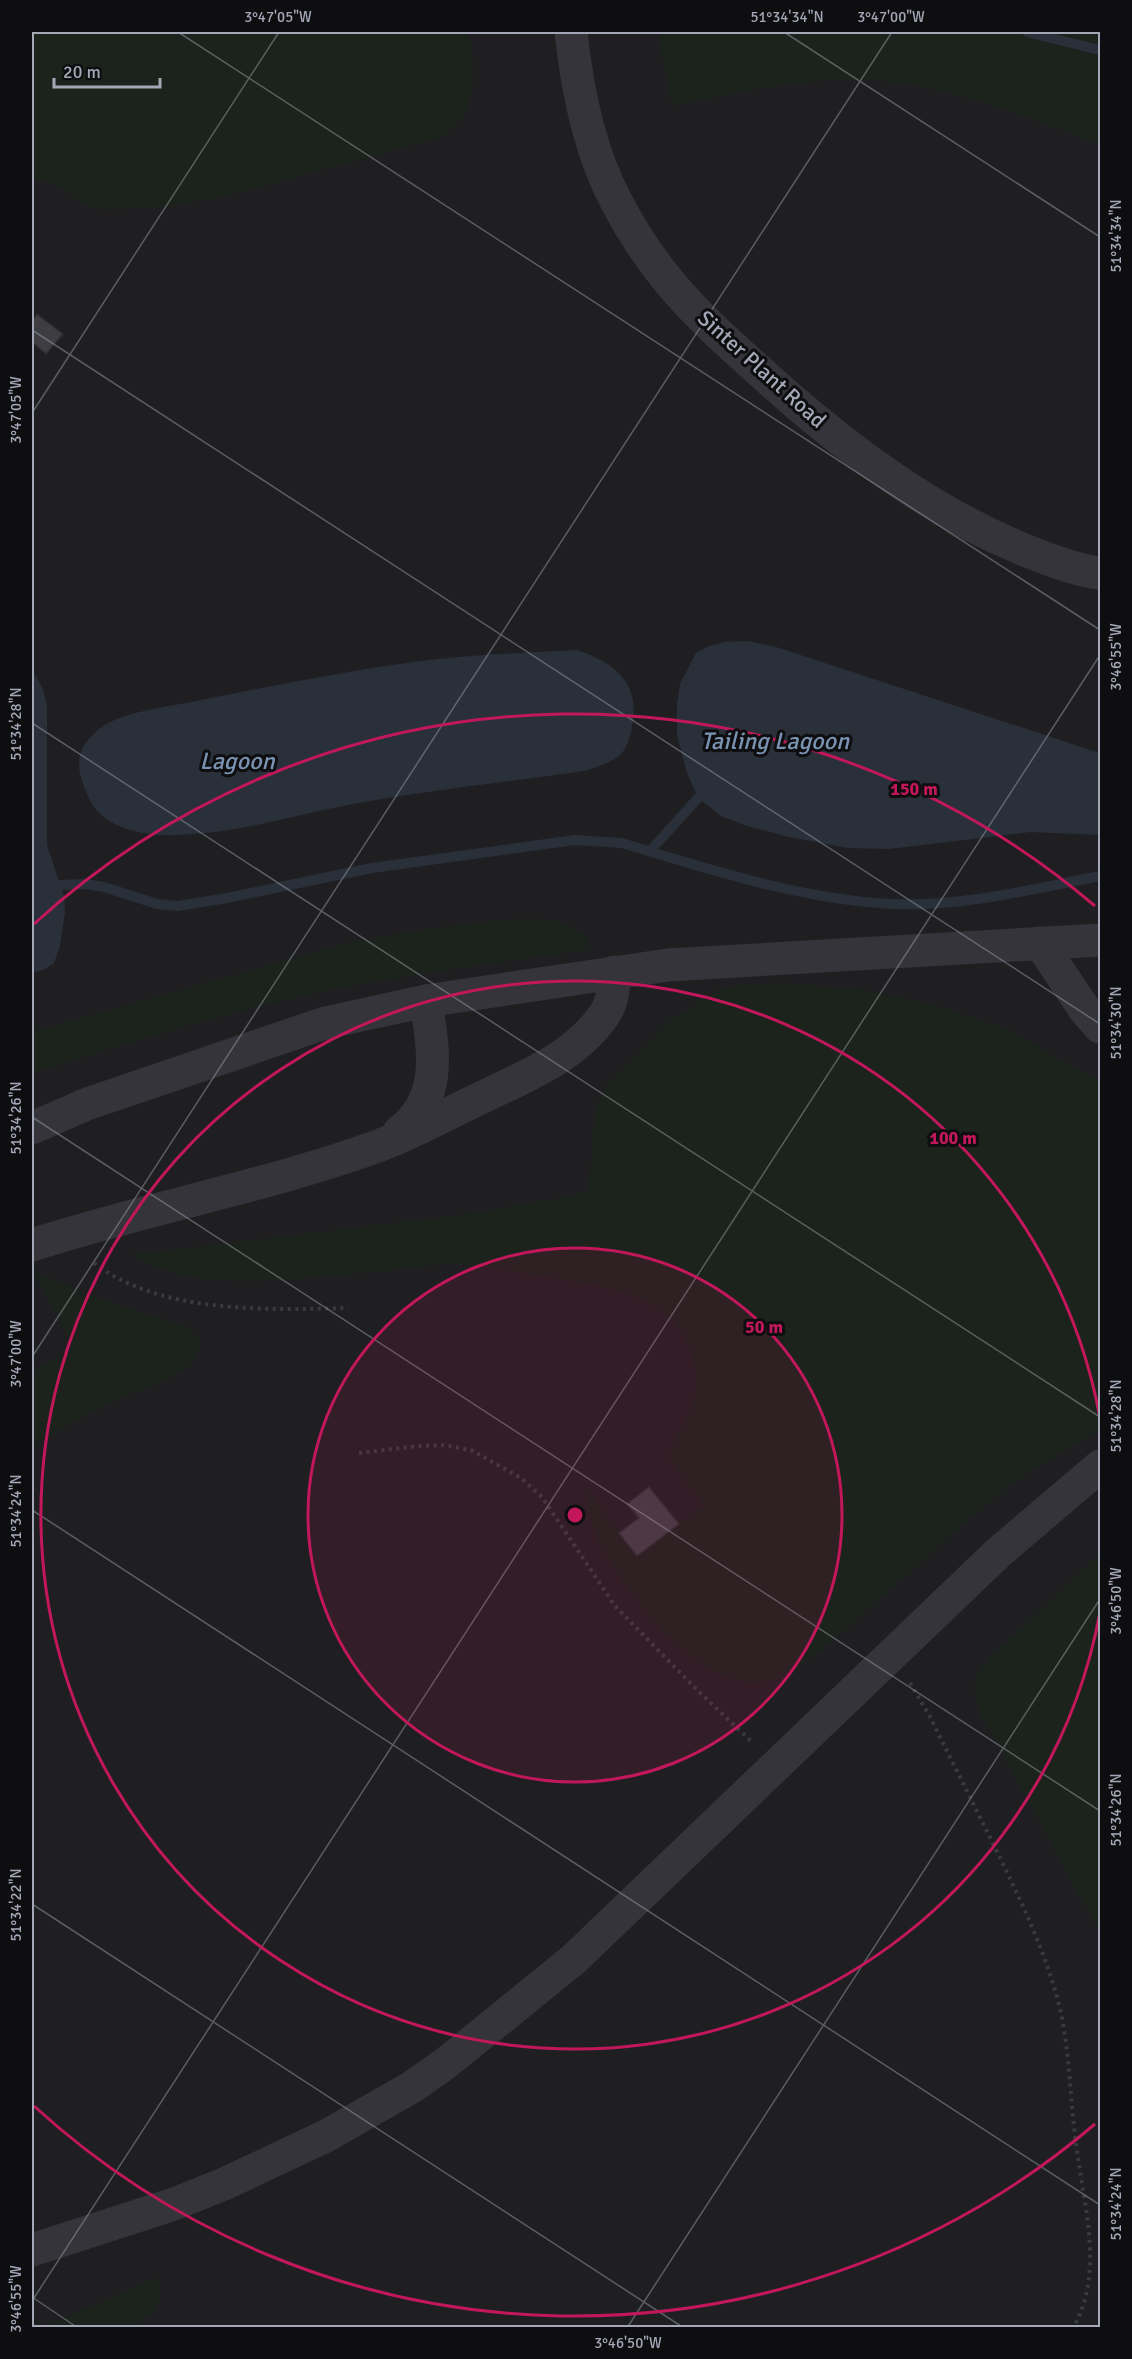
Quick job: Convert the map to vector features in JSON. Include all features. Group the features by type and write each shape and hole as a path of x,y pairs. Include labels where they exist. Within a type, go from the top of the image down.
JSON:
{"lane":[{"name":"Sinter Plant Road","path":"571,32 580,100 615,200 636,237 671,284 721,336 780,390 835,434 888,474 938,506 1012,546 1061,564 1101,573"},
{"path":"32,1128 87,1104 325,1023 426,1001 668,964 1101,940"},
{"path":"1040,944 1085,1010 1101,1027"},
{"path":"32,1245 77,1230 322,1165 380,1146 514,1082 570,1051 587,1036 605,1014 614,994 614,972"},
{"path":"380,1146 407,1126 425,1103 433,1073 433,1045 426,1001"},
{"path":"32,2250 174,2204 224,2184 326,2136 412,2087 446,2063 574,1959 998,1553 1101,1466"}],"path":[{"path":"77,1230 94,1263 105,1271 152,1292 178,1299 262,1310 348,1308"},
{"path":"359,1452 445,1445 473,1451 521,1478 542,1497 615,1606 697,1690 776,1765"},
{"path":"890,1655 905,1674 929,1715 1029,1917 1052,1980 1066,2048 1074,2138 1090,2235 1089,2275 1084,2302 1073,2328"}],"shaded area":[{"path":"32,32 1100,32 1100,2327 32,2328"},
{"path":"38,32 466,32 472,53 473,80 468,107 463,118 452,129 433,139 231,195 173,206 102,210 85,205 60,186 45,181 32,181 32,34"},
{"path":"658,32 1100,32 1100,145 1015,113 957,95 897,83 867,80 794,84 672,106"},
{"path":"515,919 548,920 570,925 586,939 591,949 405,977 294,998 195,1024 32,1073 32,1032 336,946 425,930"},
{"path":"785,983 872,991 945,1008 1007,1029 1100,1082 1100,1429 1030,1472 990,1501 834,1639 800,1665 777,1678 751,1682 724,1675 697,1660 647,1613 609,1560 595,1532 584,1485 638,1556 704,1504 675,1469 669,1458 695,1396 695,1369 688,1343 675,1323 656,1308 635,1297 611,1289 470,1265 438,1265 346,1275 232,1281 181,1275 129,1255 468,1214 582,1193 589,1187 595,1112 600,1097 610,1081 670,1020 718,990 746,984"},
{"path":"32,1270 97,1298 185,1326 195,1333 200,1342 196,1357 177,1374 110,1403 32,1445 32,1372 75,1349"},
{"path":"1100,1554 1100,1933 979,1711 975,1687 981,1669 992,1655"},
{"path":"157,2277 161,2289 159,2301 151,2314 130,2327 45,2327"}],"water":[{"name":"Tailing Lagoon","path":"748,641 776,647 1100,753 1100,835 1030,832 889,849 848,848 789,837 747,826 721,816 698,798 687,773 677,735 677,704 680,684 696,653 709,646 725,642"},
{"name":"Lagoon","path":"577,650 603,661 623,677 633,699 634,712 630,738 622,753 609,762 584,771 382,799 258,825 186,835 141,833 121,827 103,817 96,810 82,782 80,755 89,738 108,724 132,714 308,679 393,665 460,657"},
{"path":"32,670 42,687 47,705 47,845 64,896 65,913 60,946 54,963 32,973"}],"building":[{"path":"37,314 63,334 46,354 32,342 32,321"},
{"path":"649,1487 679,1524 637,1556 619,1533 639,1518 627,1504"}],"waterway":[{"path":"1027,32 1100,50"},
{"path":"650,851 698,798"},
{"path":"61,885 84,884 104,887 157,904 178,906 372,868 575,840 622,843 722,873 790,890 893,904 971,900 1100,876"}]}
